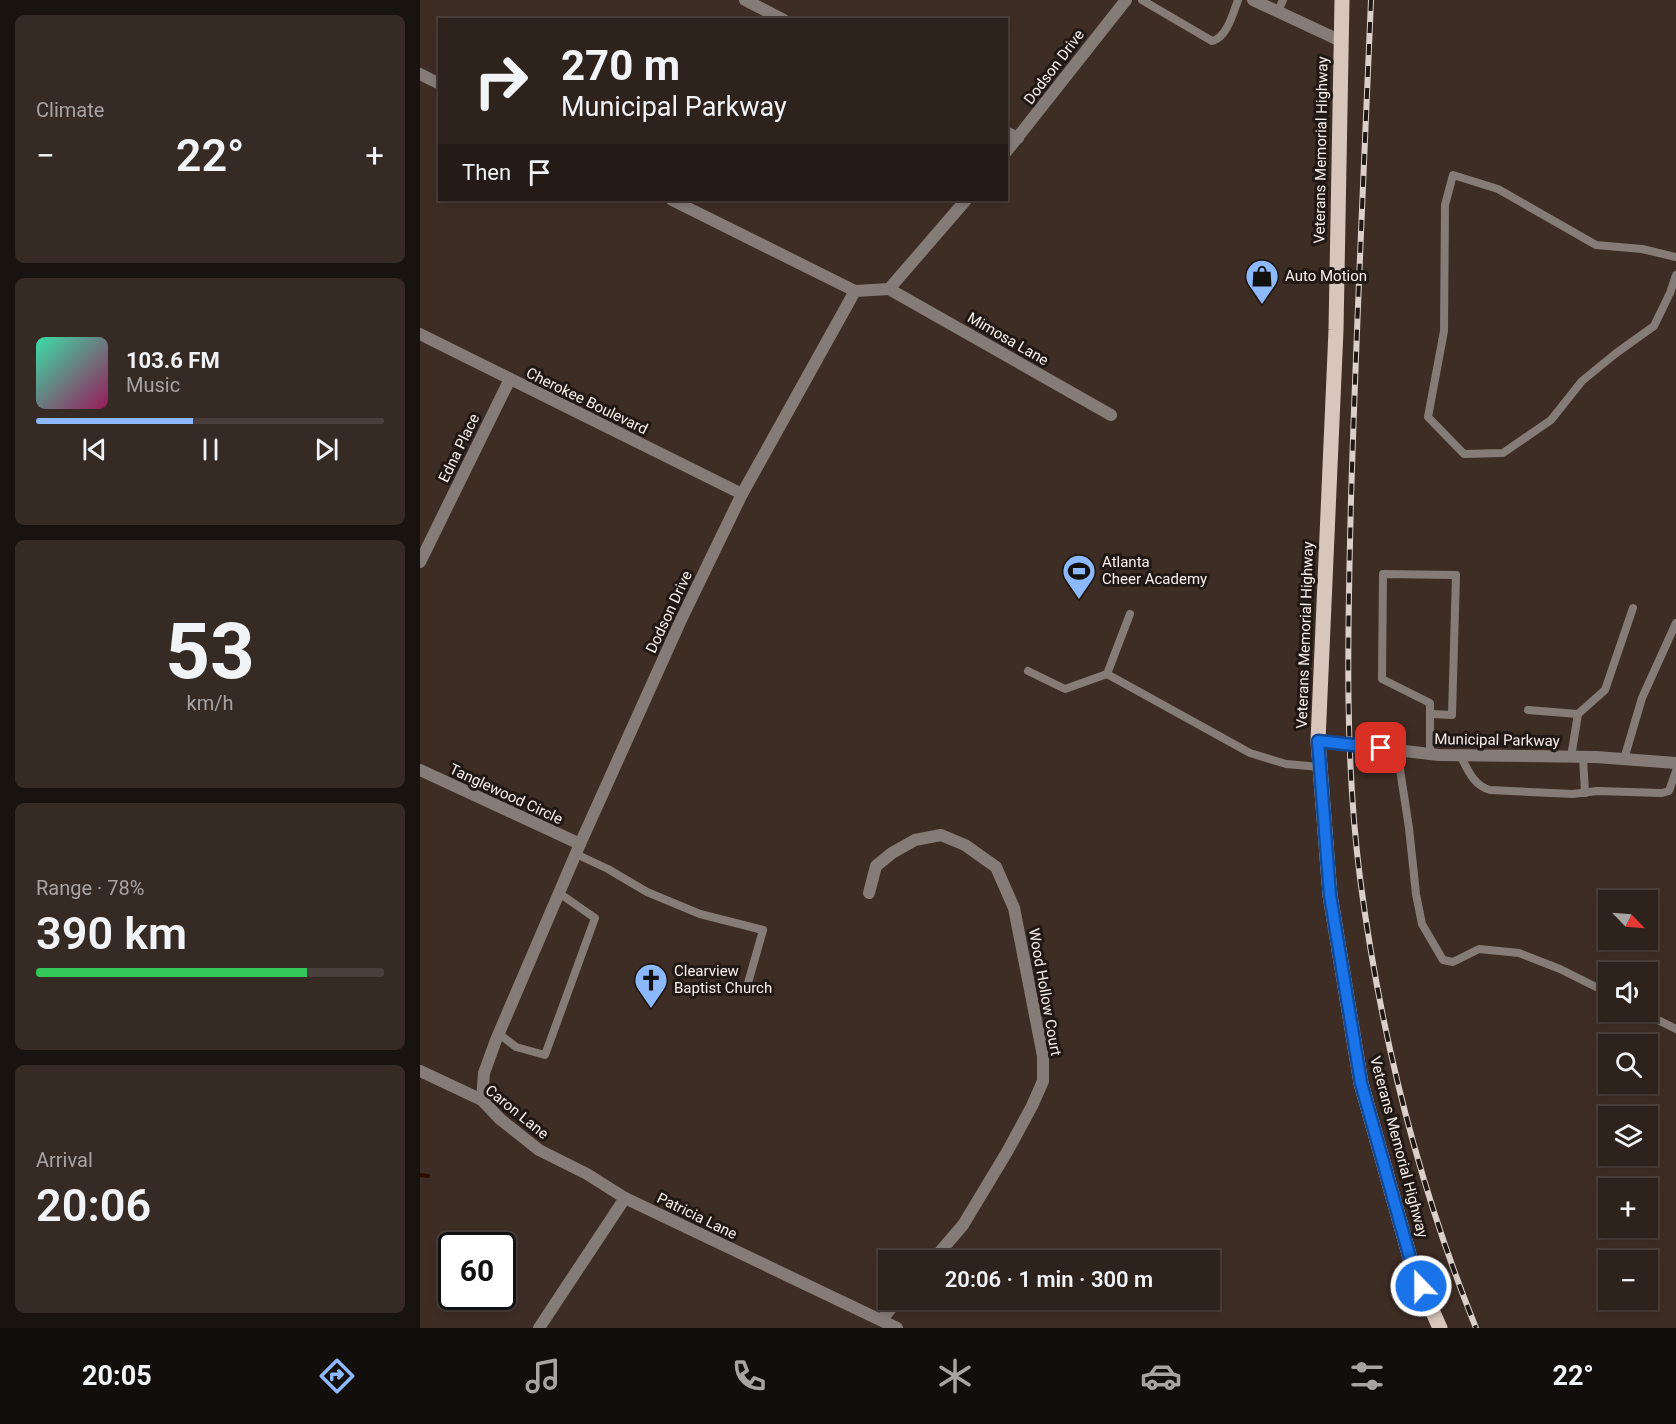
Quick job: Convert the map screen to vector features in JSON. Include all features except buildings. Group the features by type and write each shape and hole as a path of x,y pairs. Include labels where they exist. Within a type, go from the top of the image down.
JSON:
{"main road":[{"name":"Veterans Memorial Highway","path":"1342,0 1336,330 1318,741 1330,895 1361,1083 1412,1265 1440,1328"}],"street":[{"path":"745,0 780,18"},
{"name":"Dodson Drive","path":"1008,150 1126,0"},
{"path":"1253,0 1281,6 1341,41"},
{"path":"420,74 438,83"},
{"path":"1008,133 1018,138"},
{"path":"674,201 855,291 889,289 965,201"},
{"name":"Mimosa Lane","path":"889,289 1111,415"},
{"name":"Dodson Drive","path":"482,1100 484,1073 498,1033 680,622 741,494 855,291"},
{"name":"Cherokee Boulevard","path":"420,334 741,494"},
{"name":"Edna Place","path":"420,562 510,380"},
{"name":"Municipal Parkway","path":"1318,741 1430,754 1577,757 1676,763"},
{"name":"Tanglewood Circle","path":"420,770 578,849"},
{"name":"Wood Hollow Court","path":"869,893 876,866 892,852 915,840 941,835 965,845 996,867 1014,908 1043,1056 1042,1081 1032,1106 1007,1152 963,1225 942,1250"},
{"name":"Caron Lane","path":"420,1071 482,1100 500,1119 539,1150 587,1174 625,1198"},
{"path":"538,1328 625,1198"},
{"name":"Patricia Lane","path":"625,1198 897,1328"},
{"path":"881,1320 890,1310"}],"lane":[{"path":"1142,0 1212,41 1218,40 1224,34 1238,0"},
{"path":"1676,256 1642,249 1596,245 1498,189 1453,175 1445,205 1444,331 1428,417 1464,454 1503,453 1551,420 1582,381 1653,326 1670,293 1676,275"},
{"path":"1430,714 1452,715 1456,575 1383,574 1382,679 1430,703 1430,714 1430,754"},
{"path":"1528,710 1578,714 1605,690 1633,608"},
{"path":"1107,674 1130,614"},
{"path":"1624,759 1642,698 1676,623"},
{"path":"1028,671 1065,689 1107,674 1250,753 1286,764 1320,767"},
{"path":"1578,714 1577,757 1585,793"},
{"path":"1397,750 1422,924 1443,960 1453,962 1479,949 1519,953 1560,969 1598,988"},
{"path":"1460,755 1473,778 1481,787 1490,790 1573,794 1662,793 1669,791 1676,771"},
{"path":"578,849 646,892 700,914 763,930 748,983"},
{"path":"498,1033 516,1047 545,1056 595,918 559,893"},
{"path":"1658,1020 1676,1029"}],"waterway":[{"path":"420,1175 428,1176"}],"railway":[{"path":"1371,0 1351,500 1348,689 1351,784 1368,936 1390,1050 1436,1219 1476,1328"}],"place":[{"name":"Auto Motion","path":"1262,305"},
{"name":"Atlanta Cheer Academy","path":"1079,600"},
{"name":"Clearview Baptist Church","path":"651,1009"}],"route":[{"path":"1381,748 1318,741 1330,895 1361,1083 1412,1265 1421,1286"}]}
